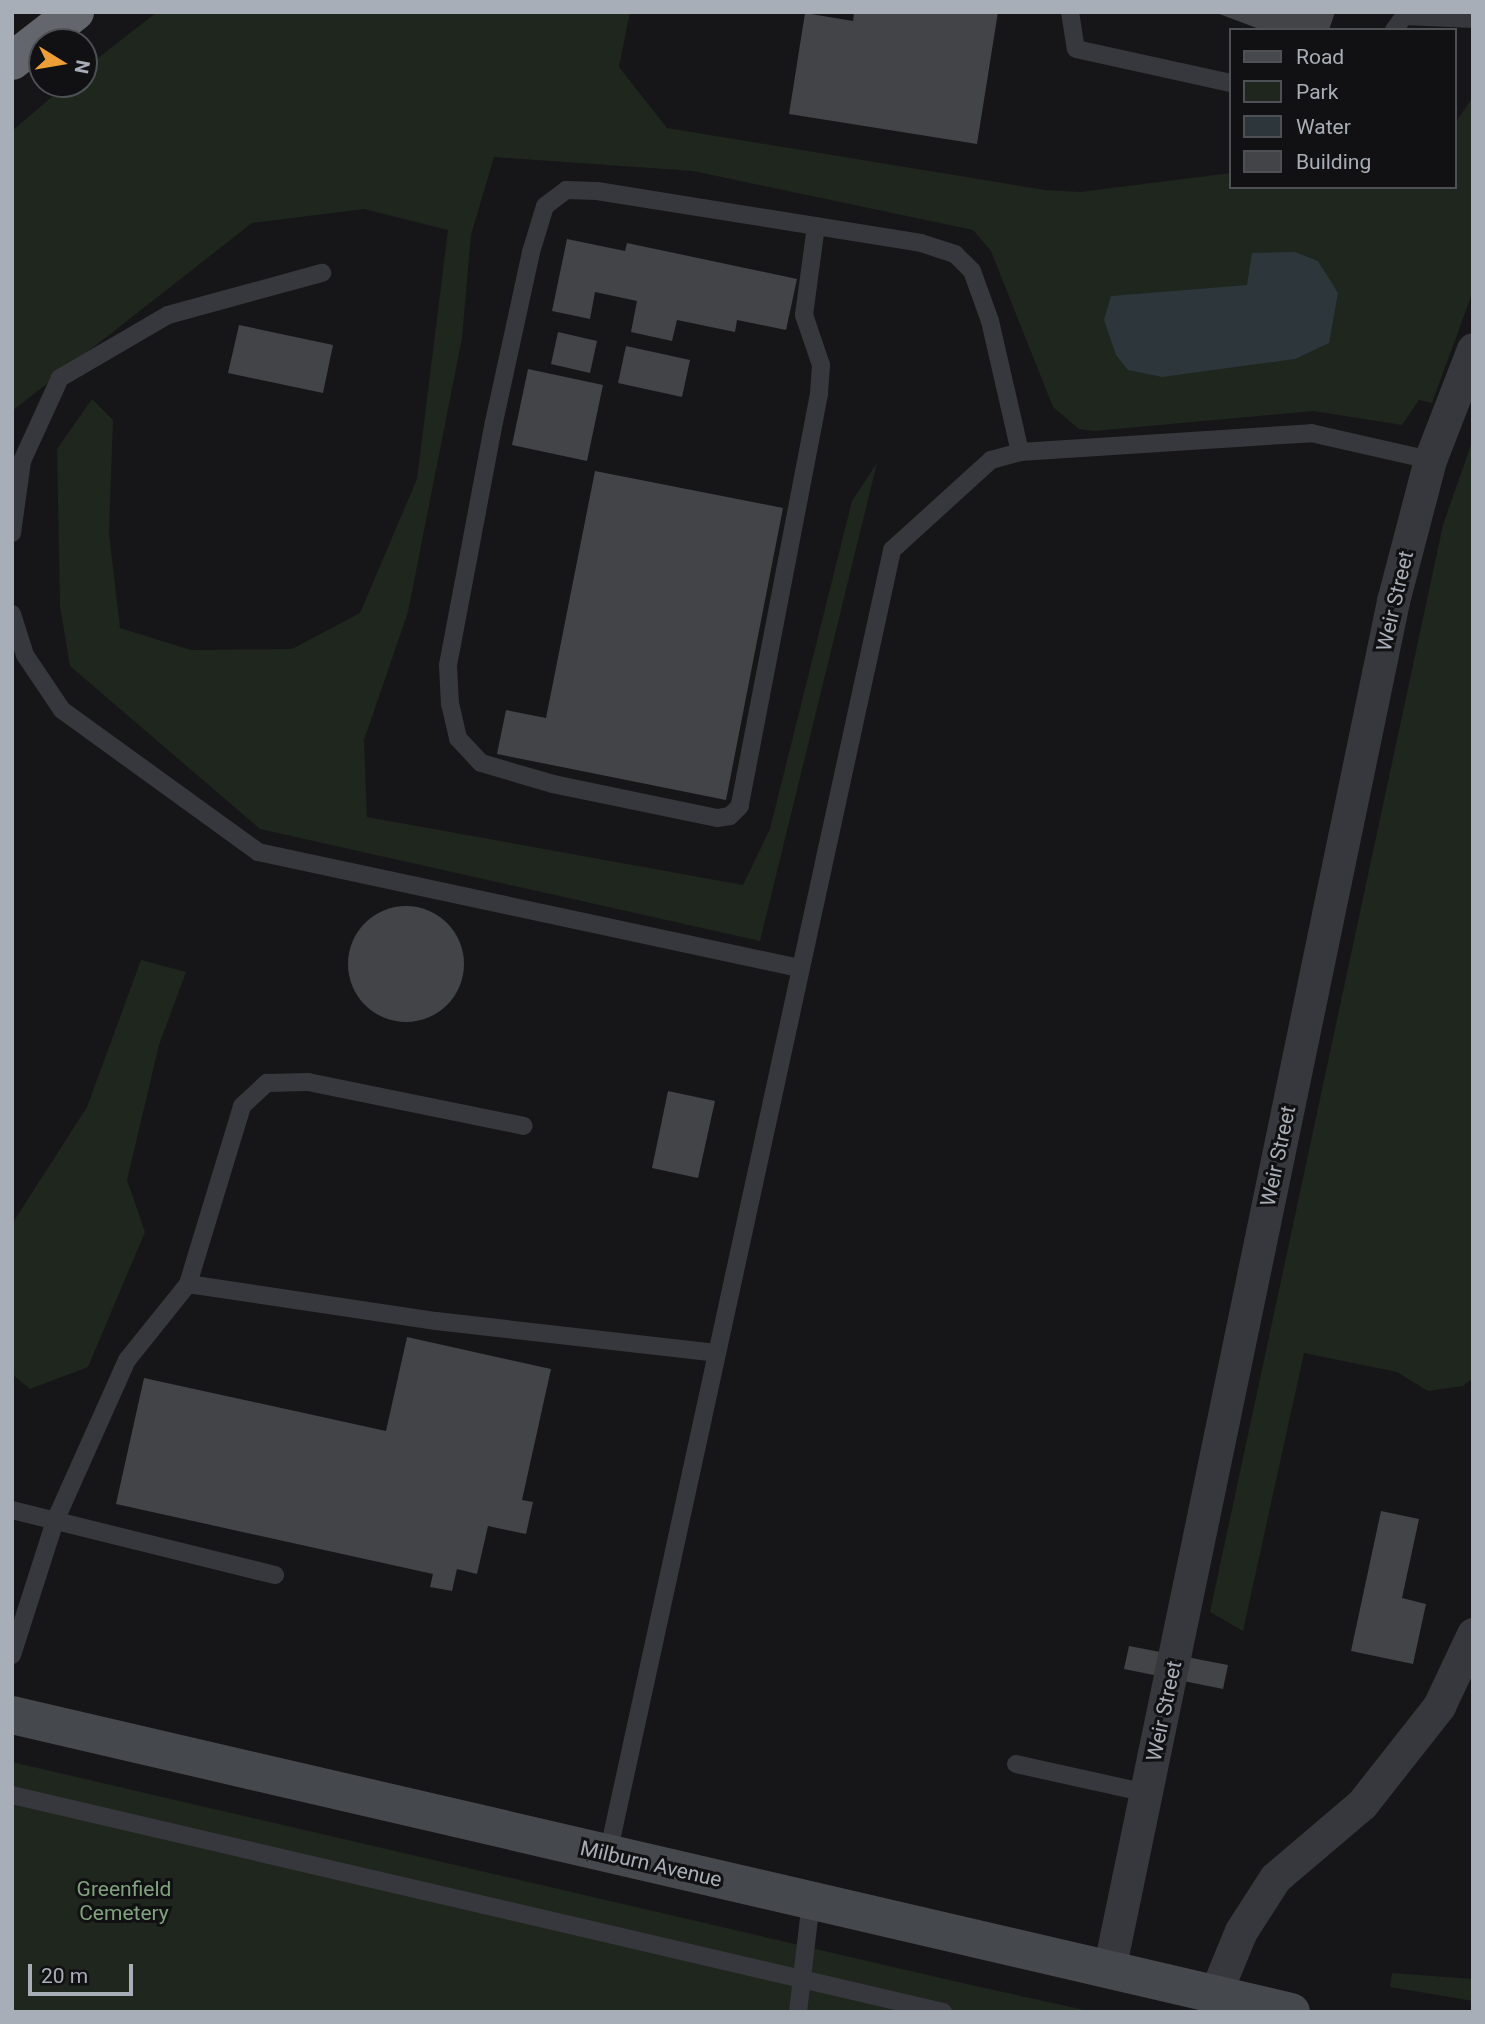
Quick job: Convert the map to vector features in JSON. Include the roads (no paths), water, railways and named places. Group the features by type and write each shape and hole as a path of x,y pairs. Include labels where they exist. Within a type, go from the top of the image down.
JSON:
{"highway":[{"path":"12,61 75,12"}],"street":[{"name":"Weir Street","path":"1109,1970 1393,601 1430,460 1473,349"},
{"path":"1215,1994 1241,1931 1275,1878 1362,1804 1439,1706 1473,1634"},
{"name":"Milburn Avenue","path":"12,1715 1291,2012"}],"lane":[{"path":"1070,12 1076,49 1230,83"},
{"path":"1395,28 1404,16 1473,19"},
{"path":"816,226 804,315 821,365 819,394 740,806 730,816 717,818 553,784 481,763 458,738 448,665 494,422 531,252 545,206 566,190 597,191 816,226 921,243 955,254 972,271 990,321 1020,452"},
{"path":"12,533 22,461 60,378 168,315 322,273"},
{"path":"608,1854 892,550 991,460 1020,452 1311,433 1430,460"},
{"path":"12,614 25,655 62,710 258,852 799,968"},
{"path":"12,1655 55,1521 127,1360 188,1284 242,1105 267,1083 308,1082 524,1126"},
{"path":"188,1284 436,1321 716,1353"},
{"path":"12,1510 275,1575"},
{"path":"1016,1764 1147,1793"},
{"path":"12,1795 943,2012"},
{"path":"798,2012 805,1981 811,1901"}],"water":[{"path":"1295,252 1318,261 1338,293 1329,343 1295,359 1162,377 1128,370 1116,355 1104,320 1111,296 1247,285 1252,253"}],"park label":[{"name":"Greenfield Cemetery","path":"124,1901"}]}
